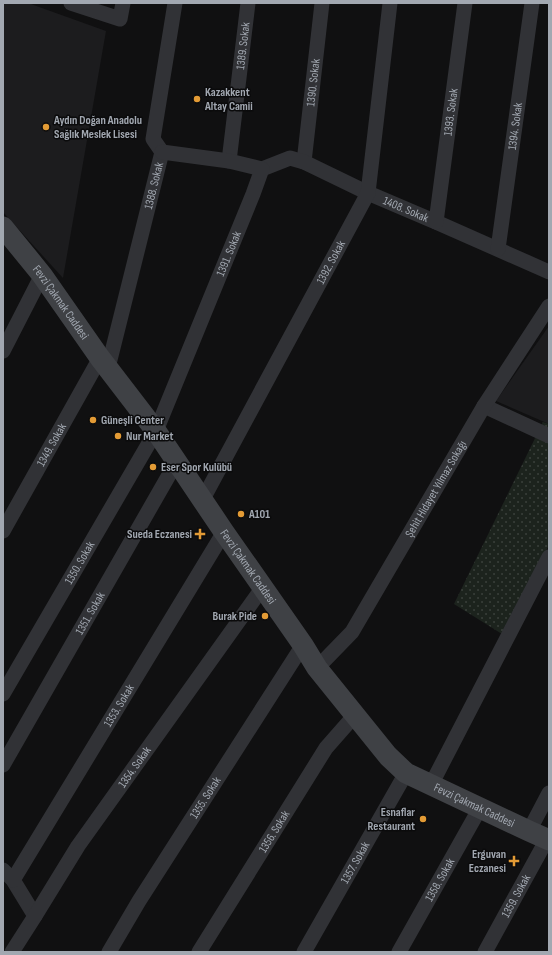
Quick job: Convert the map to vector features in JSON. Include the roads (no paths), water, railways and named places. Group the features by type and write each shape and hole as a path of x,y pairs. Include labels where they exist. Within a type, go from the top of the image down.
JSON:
{"main road":[{"name":"Fevzi Çakmak Caddesi","path":"3,227 42,275 104,363 156,431 318,668 388,756 406,773 542,837"}],"street":[{"path":"72,3 120,19 123,3"},
{"name":"1388. Sokak","path":"104,363 162,152 153,139 175,3"},
{"name":"1389. Sokak","path":"229,161 248,3"},
{"name":"1390. Sokak","path":"304,162 322,3"},
{"name":"1392. Sokak","path":"203,499 368,193 390,3"},
{"name":"1393. Sokak","path":"436,222 465,3"},
{"name":"1394. Sokak","path":"498,249 532,3"},
{"path":"162,152 229,161 262,168"},
{"name":"1408. Sokak","path":"262,168 290,158 304,162 368,193 549,272"},
{"name":"1391. Sokak","path":"156,431 253,194 262,168"},
{"path":"3,350 42,275"},
{"name":"Şehit Hidayet Yılmaz Sokağı","path":"318,668 352,632 484,406 549,306"},
{"name":"1349. Sokak","path":"3,531 104,363"},
{"path":"484,406 549,436"},
{"name":"1350. Sokak","path":"3,694 156,431"},
{"name":"1351. Sokak","path":"3,765 177,461"},
{"name":"1353. Sokak","path":"8,875 224,532"},
{"path":"431,785 549,557"},
{"name":"1354. Sokak","path":"12,952 36,916 78,846 263,587"},
{"name":"1355. Sokak","path":"109,952 139,901 303,645"},
{"name":"1356. Sokak","path":"199,952 326,748 355,715"},
{"name":"1357. Sokak","path":"304,952 406,773"},
{"name":"1359. Sokak","path":"485,952 542,837 549,793"},
{"name":"1358. Sokak","path":"399,952 480,808"},
{"path":"8,875 36,916"}],"place":[{"name":"Kazakkent Altay Camii","path":"197,99"},
{"name":"Aydın Doğan Anadolu Sağlık Meslek Lisesi","path":"46,127"},
{"name":"Güneşli Center","path":"93,420"},
{"name":"Nur Market","path":"118,436"},
{"name":"Eser Spor Kulübü","path":"153,467"},
{"name":"A101","path":"241,514"},
{"name":"Sueda Eczanesi","path":"200,534"},
{"name":"Burak Pide","path":"265,616"},
{"name":"Esnaflar Restaurant","path":"423,819"},
{"name":"Erguvan Eczanesi","path":"514,861"}]}
